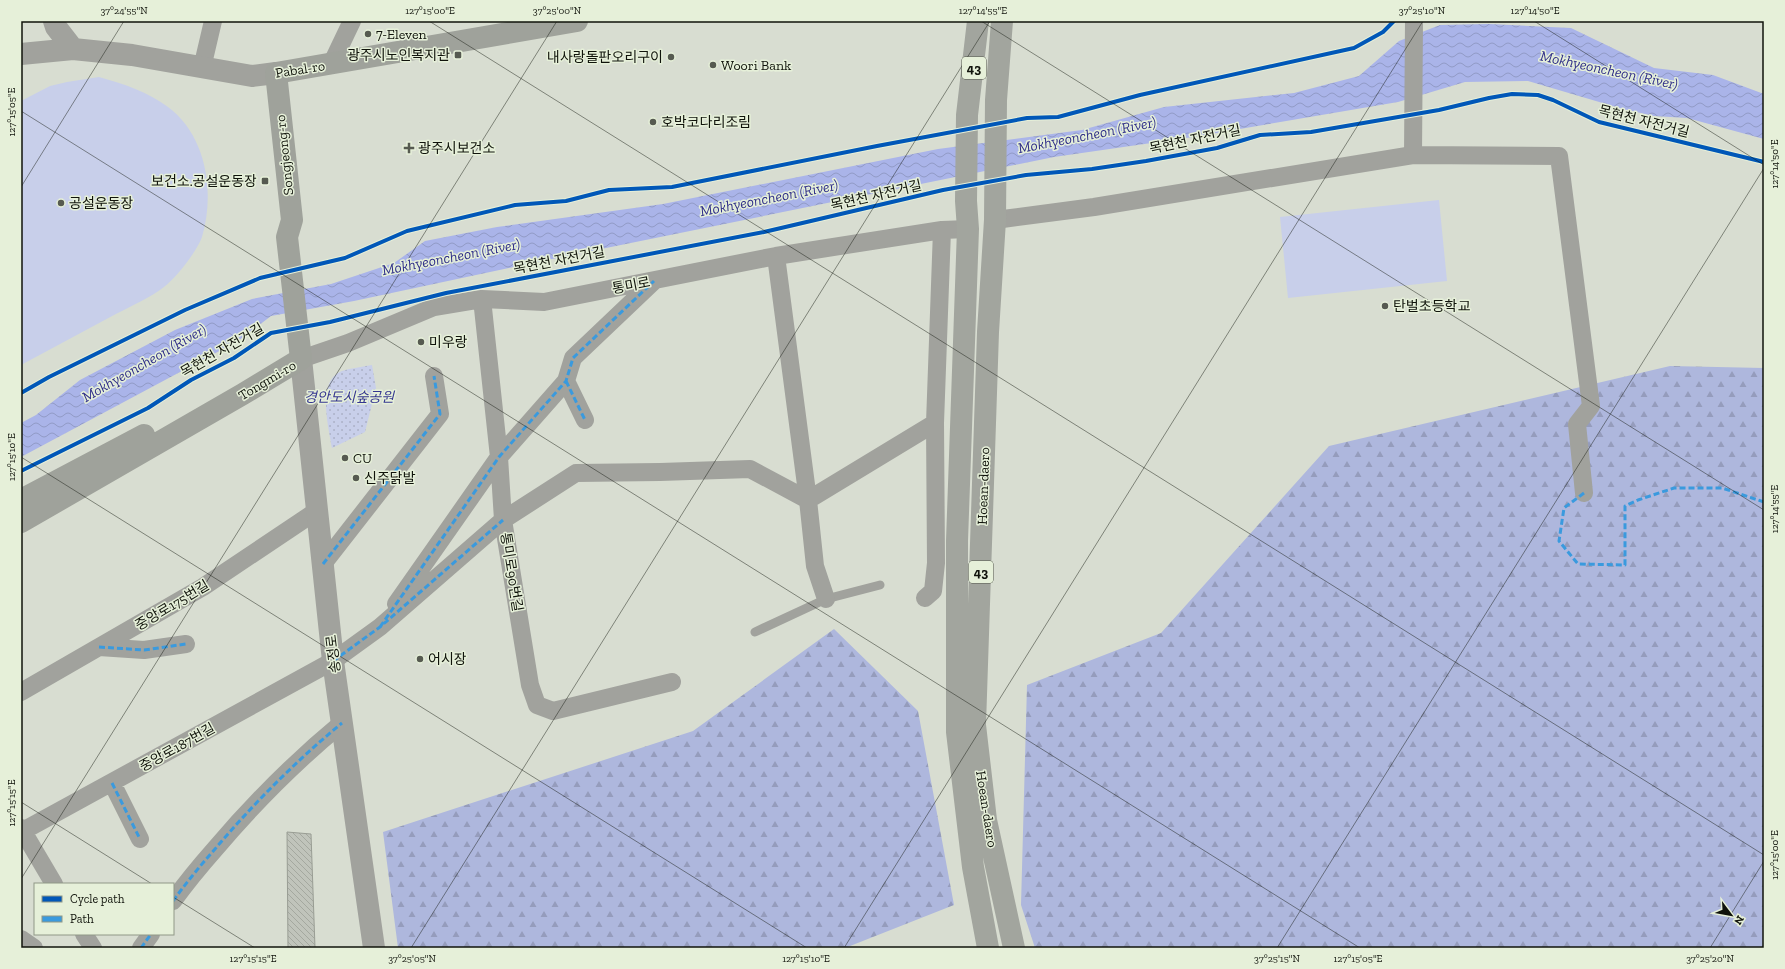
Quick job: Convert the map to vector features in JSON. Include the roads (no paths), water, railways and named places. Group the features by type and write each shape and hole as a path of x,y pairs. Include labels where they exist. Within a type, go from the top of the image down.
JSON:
{"main road":[{"name":"Pabal-ro","path":"269,74 331,65 472,38 573,21"},
{"name":"Hoean-daero","path":"978,21 967,115 966,201 968,229 957,540 957,732 973,867 988,948"},
{"name":"Hoean-daero","path":"1002,21 996,105 995,220 988,332 976,725 986,820 1014,948"},
{"name":"Songjeong-ro","path":"269,74 292,220 288,233 301,352"},
{"name":"Tongmi-ro","path":"21,500 249,378 301,352"},
{"name":"Tongmi-ro","path":"21,522 243,394 301,352"}],"street":[{"path":"54,21 56,27 73,49"},
{"path":"202,68 213,21"},
{"path":"331,65 352,21"},
{"path":"1413,154 1412,127 1414,21"},
{"name":"Pabal-ro","path":"21,54 73,49 132,55 252,76 269,74"},
{"path":"995,220 1094,207 1413,154 1559,156 1591,406 1576,424 1584,493"},
{"name":"통미로","path":"301,352 348,343 434,307 482,299 544,302 776,256 942,230 968,229"},
{"path":"925,598 933,591 936,563 935,424 942,230"},
{"path":"776,256 808,500 815,566 826,599"},
{"path":"380,627 499,457 566,381 572,358 654,281"},
{"name":"통미로90번길","path":"482,299 499,457 504,520 530,685 537,705 553,711 672,682"},
{"name":"송정로","path":"301,352 333,661 374,948"},
{"path":"323,564 440,414 434,376"},
{"path":"566,381 585,420"},
{"path":"808,500 935,424"},
{"path":"380,627 504,520 576,473 750,469 808,500"},
{"name":"중앙로175번길","path":"21,692 203,587 318,510"},
{"name":"중앙로187번길","path":"22,830 112,783 333,661 380,627"},
{"path":"99,647 144,650 186,644"},
{"path":"174,900 184,885 235,825 306,752 342,723"},
{"path":"112,783 140,839"},
{"path":"22,830 53,883"},
{"path":"85,935 93,948"},
{"path":"141,948 150,935"},
{"path":"21,939 34,948"}],"lane":[{"path":"755,632 826,599 880,585"}],"water":[{"name":"Mokhyeoncheon (River)","path":"1489,24 1571,28 1654,68 1713,75 1764,94 1764,139 1687,118 1654,116 1623,109 1528,81 1465,82 1398,102 1193,137 1054,157 537,262 354,301 271,316 238,341 21,457 21,423 36,415 80,380 175,330 252,299 331,284 394,263 425,241 497,227 663,204 938,149 1082,130 1164,107 1294,93 1359,76 1399,41 1440,25"}],"place":[{"name":"7-Eleven","path":"368,34"},
{"name":"광주시노인복지관","path":"458,55"},
{"name":"내사랑돌판오리구이","path":"671,57"},
{"name":"Woori Bank","path":"713,65"},
{"name":"호박코다리조림","path":"653,122"},
{"name":"광주시보건소","path":"409,148"},
{"name":"보건소.공설운동장","path":"265,181"},
{"name":"공설운동장","path":"61,203"},
{"name":"탄벌초등학교","path":"1385,306"},
{"name":"미우랑","path":"421,342"},
{"name":"CU","path":"345,458"},
{"name":"신주닭발","path":"356,478"},
{"name":"어시장","path":"420,659"}],"park label":[{"name":"경안도시숲공원","path":"349,397"}]}
